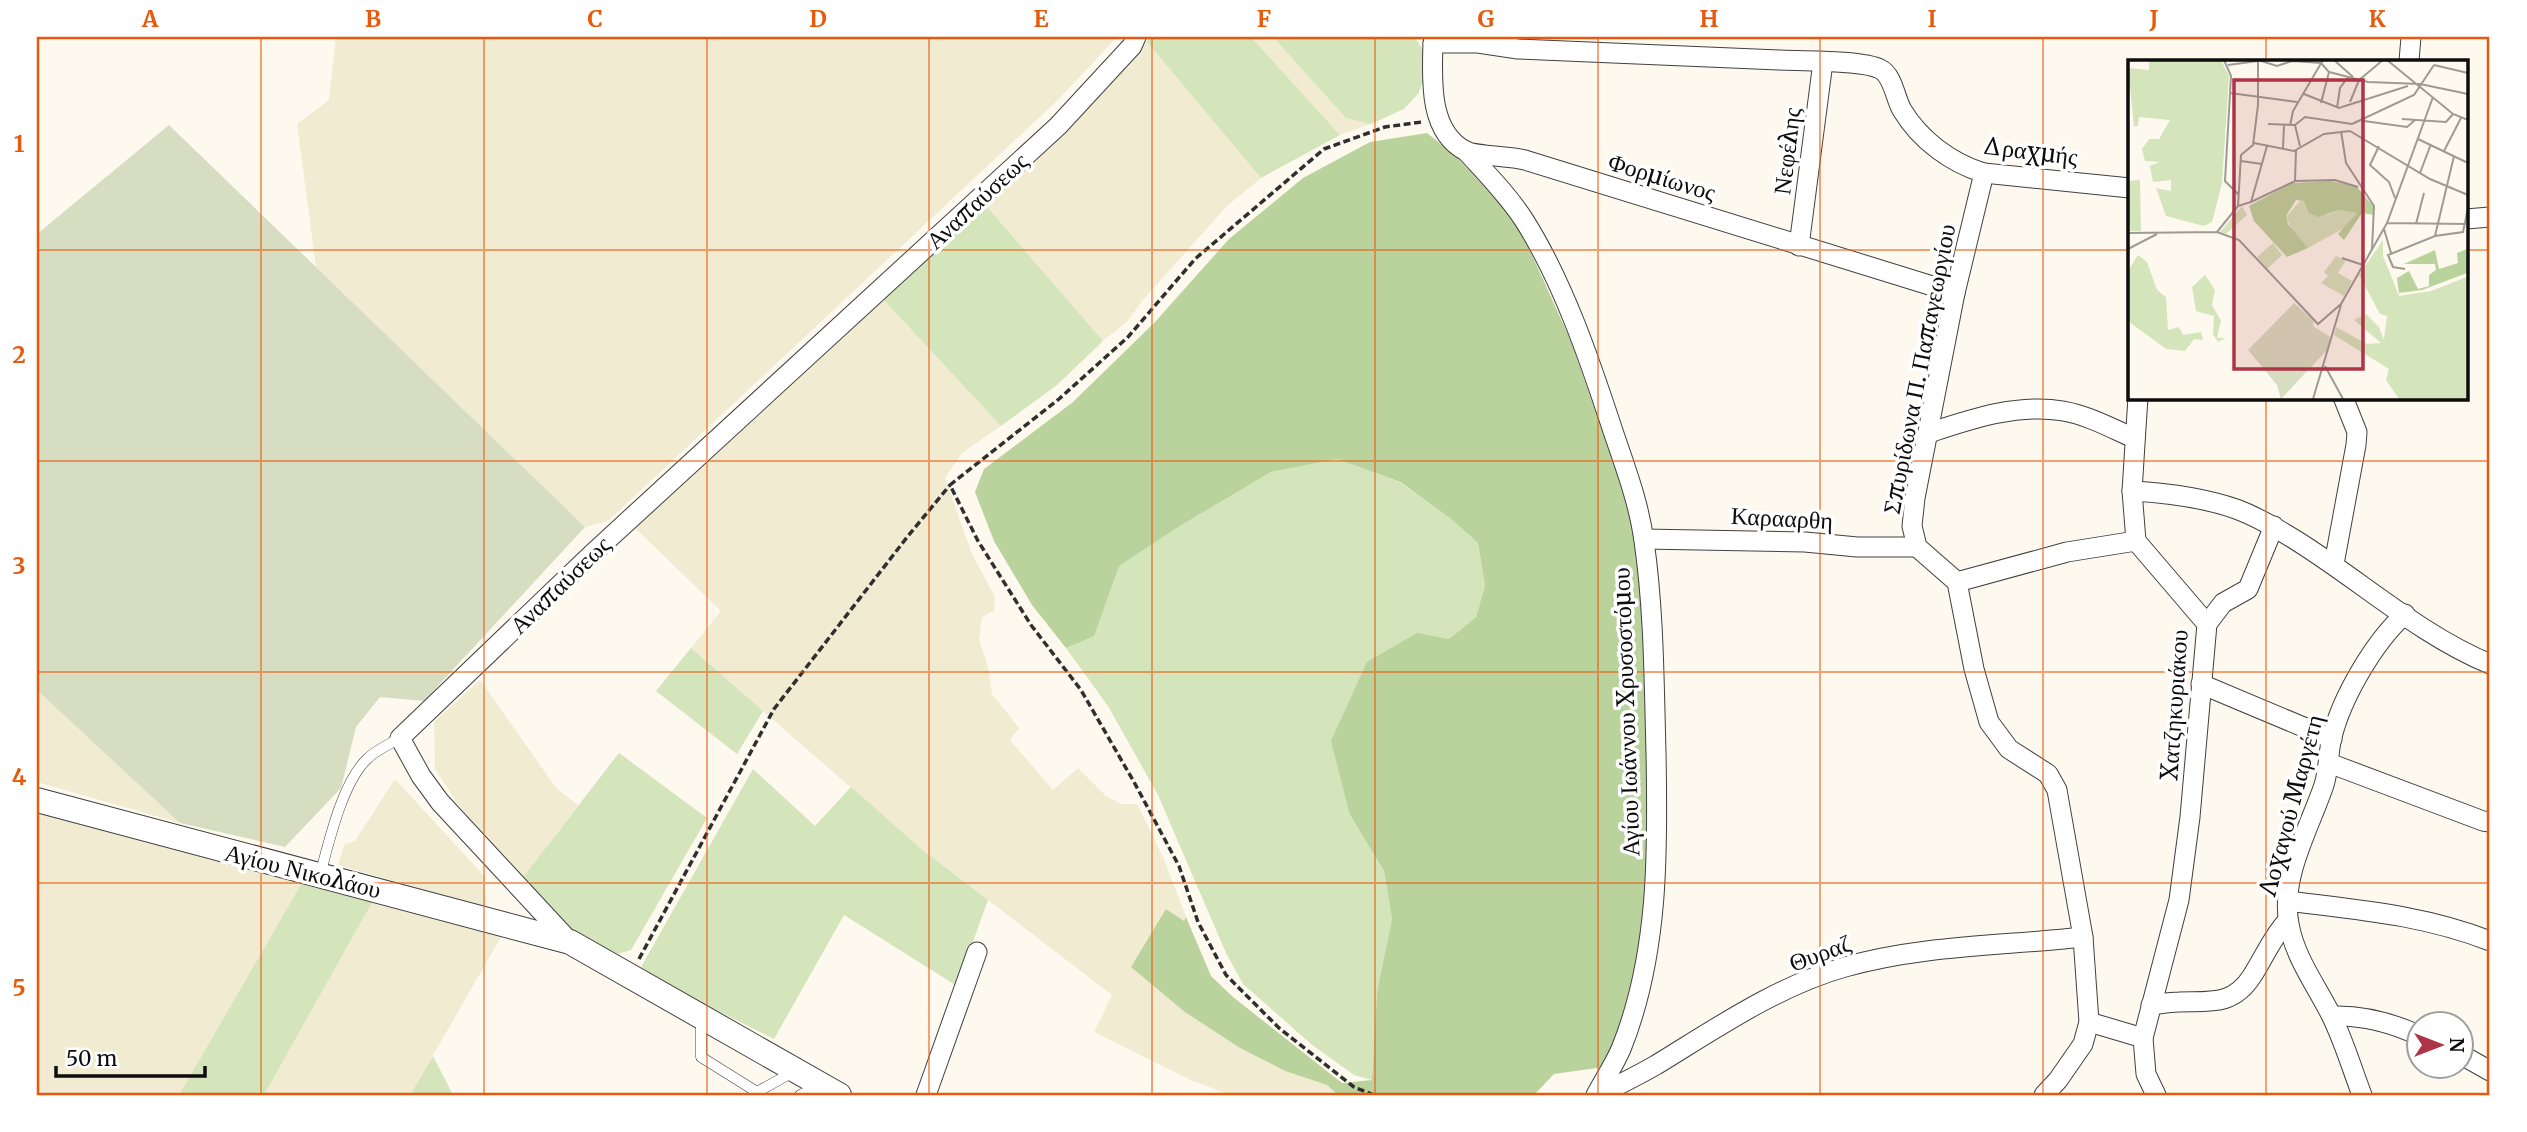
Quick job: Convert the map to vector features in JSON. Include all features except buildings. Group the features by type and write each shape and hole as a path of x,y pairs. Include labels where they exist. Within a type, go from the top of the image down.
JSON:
{"street":[{"name":"Αναπαύσεως","path":"400,738 592,554 1058,126 1132,46 1136,37"},
{"path":"2409,60 2411,37"},
{"path":"1466,151 1450,137 1438,120 1432,93 1429,40 1523,43 1823,62"},
{"name":"Δραχμής","path":"1823,62 1875,67 1888,74 1901,108 1914,128 1950,159 1965,167 1984,173 2128,188"},
{"name":"Νεφέλης","path":"1800,246 1823,62"},
{"name":"Φορμίωνος","path":"1466,151 1525,160 1955,293"},
{"name":"Αγίου Ιωάννου Χρυσοστόμου","path":"1466,151 1503,192 1526,223 1563,297 1609,419 1638,507 1644,539 1652,611 1657,842 1654,890 1645,969 1620,1049 1597,1095"},
{"name":"Σπυρίδωνα Π. Παπαγεωργίου","path":"1957,582 1917,547 1912,527 1915,498 1955,293 1984,173"},
{"path":"2468,219 2490,217"},
{"path":"2044,1095 2059,1080 2083,1044 2090,1023 2082,937 2057,790 2048,774 2009,749 1989,722 1957,582 2067,552 2136,541 2132,491 2138,399"},
{"path":"2334,564 2357,432 2344,399"},
{"path":"1929,433 2013,410 2050,410 2087,418 2134,438"},
{"path":"2132,491 2164,493 2215,503 2236,509 2274,527 2334,564 2465,654 2490,664"},
{"path":"2207,624 2222,603 2248,589 2274,527"},
{"name":"Καρααρθη","path":"1644,539 1917,547"},
{"name":"Χατζηκυριάκου","path":"2136,541 2207,624 2190,817 2179,900 2143,1038 2146,1074 2156,1095"},
{"name":"Λοχαγού Μαργέτη","path":"2362,1095 2332,1016 2301,962 2288,911 2294,869 2325,781 2332,739 2343,709 2368,659 2394,624 2405,614"},
{"path":"2201,684 2332,739"},
{"path":"400,738 421,776 440,802 569,942 796,1071 820,1092"},
{"path":"2329,763 2490,822"},
{"name":"Αγίου Νικολάου","path":"38,801 569,942"},
{"path":"2151,1005 2206,1003 2233,997 2251,978 2288,911 2404,915 2460,929 2490,942"},
{"name":"Θυραζ","path":"1597,1095 1652,1067 1759,1004 1803,982 1843,967 1931,949 2082,937"},
{"path":"926,1095 977,951"},
{"path":"2332,1016 2344,1015 2404,1028"},
{"path":"2090,1023 2143,1038"},
{"path":"2474,1062 2490,1071"}],"lane":[{"path":"319,876 337,815 357,772 368,758 400,738"},
{"path":"701,1016 701,1057 757,1092 796,1071"}],"path":[{"path":"629,976 774,709 950,485 1059,399 1128,337 1195,258 1324,149 1385,127 1438,120"},
{"path":"950,485 978,541 1031,625 1081,690 1134,782 1179,866 1198,922 1226,975 1279,1028 1354,1087 1374,1095"}],"shaded area":[{"path":"336,37 1117,37 1059,99 608,521 585,527 316,267 297,124 329,100"},
{"path":"1251,37 1273,37 1346,118 1371,124 1340,135"},
{"path":"1147,42 1261,178 1227,206 1142,301 1127,322 1103,341 982,201 1065,124"},
{"path":"879,295 1001,426 962,453 945,478 972,554 995,597 994,611 982,617 979,640 988,666 992,694 1019,728 1010,740 1053,790 1078,768 1105,795 1121,804 1137,804 1164,859 1186,917 1184,922 1166,910 1185,1012 1240,1048 1285,1071 1327,1085 1338,1095 1230,1095 1191,1080 1094,1032 1112,995 919,847 691,648 721,611 635,528"},
{"path":"480,680 557,789 578,805 520,881 458,804 435,769 434,722"},
{"path":"37,690 180,823 37,782"},
{"path":"395,779 485,877 486,907 338,865 345,844 355,841"},
{"path":"44,811 303,881 179,1095 37,1095 37,815"},
{"path":"374,899 504,932 410,1095 264,1095"}],"green space":[{"path":"1149,37 1251,37 1340,135 1261,178 1147,42"},
{"path":"1273,37 1414,37 1425,52 1425,77 1418,94 1404,109 1371,124 1346,118"},
{"path":"169,125 585,527 424,701 380,697 356,727 341,788 285,847 180,823 37,690 37,234"},
{"path":"1427,133 1455,155 1518,224 1570,339 1630,508 1644,603 1650,848 1638,969 1614,1046 1604,1067 1554,1074 1534,1095 1338,1095 1327,1085 1285,1071 1240,1048 1185,1012 1131,967 1166,909 1184,921 1186,917 1211,976 1233,997 1342,1083 1372,1080 1377,992 1392,919 1384,871 1350,815 1331,741 1367,662 1417,633 1449,639 1476,617 1485,586 1478,543 1451,519 1400,482 1337,459 1271,472 1119,566 1094,636 1066,648 1032,605 994,541 975,492 984,469 1073,402 1155,322 1229,239 1303,178 1370,142"},
{"path":"982,201 1103,341 1057,385 1001,426 879,295"},
{"path":"1337,459 1399,482 1451,519 1478,543 1485,586 1476,617 1449,639 1417,634 1350,815 1384,871 1392,919 1377,993 1372,1080 1354,1075 1311,1044 1243,984 1226,953 1158,795 1108,706 1066,648 1094,635 1118,566 1271,472"},
{"path":"691,648 763,711 737,754 656,691"},
{"path":"619,753 707,818 631,950 618,954 579,938 520,881"},
{"path":"753,769 815,826 851,787 919,847 988,900 957,986 844,915 774,1039 678,991 641,967"},
{"path":"303,881 374,899 264,1095 179,1095"},
{"path":"433,1056 453,1095 410,1095"}]}
